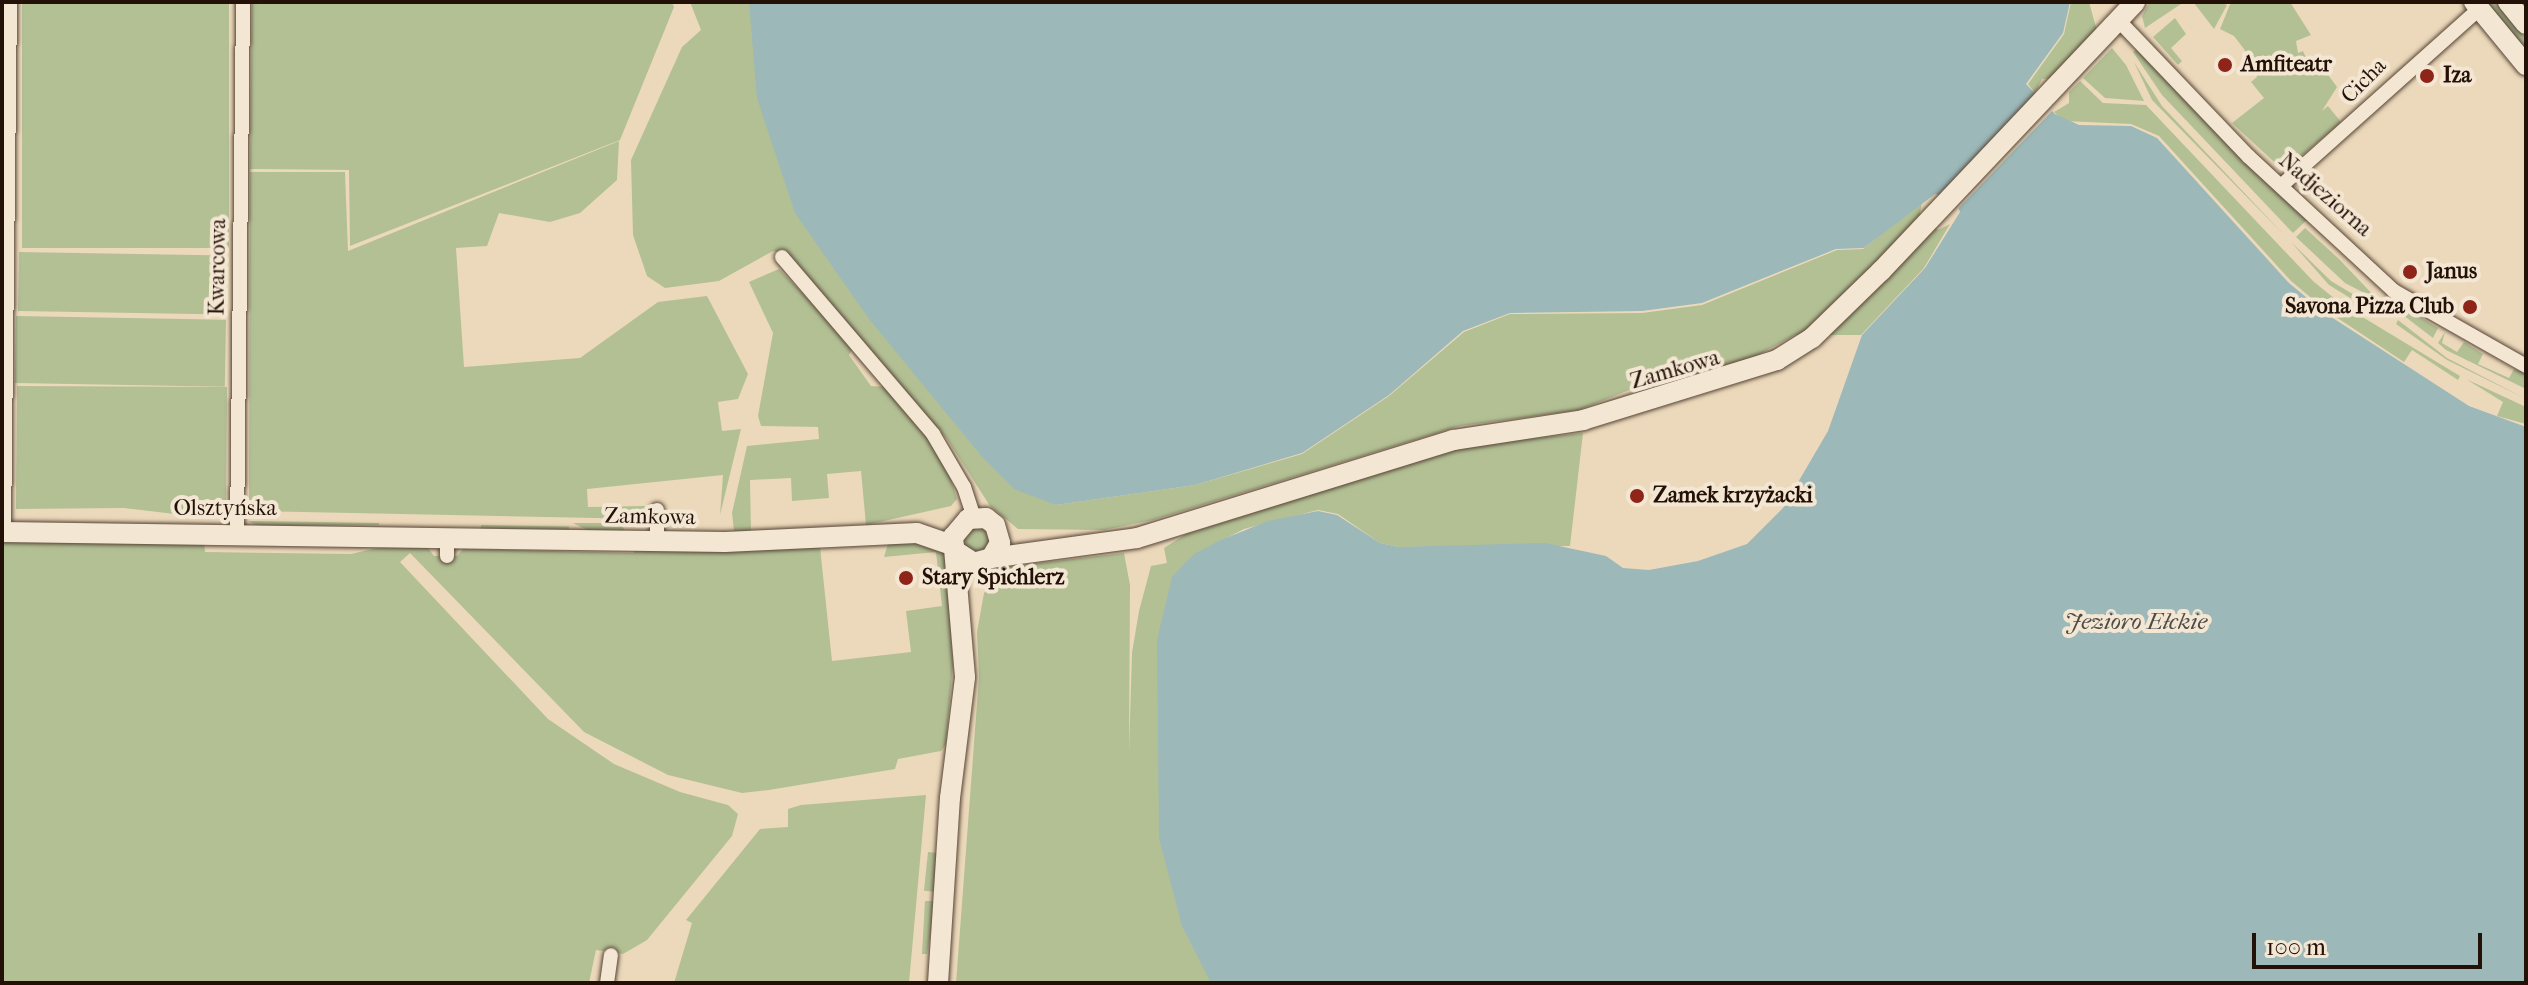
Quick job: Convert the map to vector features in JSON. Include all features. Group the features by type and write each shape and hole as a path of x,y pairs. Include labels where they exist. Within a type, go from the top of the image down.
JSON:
{"street":[{"path":"3,532 10,2"},
{"name":"Kwarcowa","path":"237,533 243,2"},
{"name":"Zamkowa","path":"986,561 1137,538 1453,440 1583,420 1757,369 1812,338 2054,92 2135,2"},
{"path":"2508,2 2526,24"},
{"path":"2476,5 2526,65"},
{"name":"Cicha","path":"2281,186 2476,5"},
{"name":"Nadjeziorna","path":"2120,22 2281,186 2411,304 2526,366"},
{"path":"782,257 933,434 964,487 968,519 955,549 963,637 964,696 950,798 938,983"},
{"path":"657,510 657,542"},
{"path":"963,637 970,589 986,561 999,549 998,531 986,518 968,519"},
{"name":"Zamkowa","path":"852,537 917,522 968,519"},
{"name":"Zamkowa","path":"998,531 1025,540 1093,545"},
{"name":"Olsztyńska","path":"3,532 237,533 447,546"},
{"name":"Zamkowa","path":"447,546 917,533 955,549"},
{"path":"955,549 967,562 986,561"},
{"path":"607,983 611,955"}],"green space":[{"path":"22,2 229,2 229,248 22,248"},
{"path":"252,2 672,2 674,7 620,140 350,246 349,170 250,169"},
{"path":"690,2 770,2 1056,505 1195,485 1302,454 1389,396 1464,332 1510,314 1642,313 1702,305 1837,250 1863,249 1922,202 1920,213 1938,230 1950,224 1924,268 1861,335 1795,335 1756,356 1678,383 1642,385 1579,410 1460,426 1153,520 1104,530 1018,529 990,506 947,439 789,254 773,251 719,281 665,288 647,276 633,235 631,160 682,47 701,30"},
{"path":"2071,2 2089,2 2097,31 2053,78 2042,79 2035,93 2028,84 2064,34"},
{"path":"2150,2 2184,2 2145,28 2142,16"},
{"path":"2219,2 2227,5 2214,29 2194,3"},
{"path":"2231,2 2290,2 2311,35 2296,41 2298,53 2303,51 2307,60 2315,57 2337,87 2322,111 2328,106 2341,122 2284,171 2232,123 2264,98 2251,82 2257,77 2250,57 2234,36 2220,29"},
{"path":"2485,2 2496,2 2526,39 2526,52"},
{"path":"2175,18 2186,34 2171,48 2182,61 2178,65 2153,37"},
{"path":"2112,48 2126,65 2144,101 2105,98 2083,78"},
{"path":"2138,48 2310,217 2293,233 2162,95 2133,52"},
{"path":"2134,62 2162,106 2287,238 2152,100"},
{"path":"2080,81 2103,103 2146,105 2313,281 2341,304 2460,376 2458,380 2412,350 2404,362 2327,311 2291,281 2159,136 2131,124 2064,121 2054,112 2069,103 2069,92"},
{"path":"619,141 617,180 580,213 550,222 499,213 487,246 456,248 464,367 580,358 658,302 707,296 748,374 738,399 718,402 722,431 741,429 720,515 723,475 587,489 588,507 645,506 645,519 249,511 250,172 345,172 348,251"},
{"path":"2305,228 2378,300 2345,283 2296,237"},
{"path":"2291,242 2331,281 2376,308 2373,312 2329,285"},
{"path":"19,252 226,256 225,315 18,311"},
{"path":"779,269 854,346 849,355 871,386 887,387 921,429 948,470 957,499 951,506 866,525 861,471 827,474 829,498 792,501 791,478 750,480 751,532 734,531 732,513 747,446 819,439 818,427 761,426 758,416 773,333 749,282"},
{"path":"2397,303 2438,328 2433,338 2395,309"},
{"path":"16,316 226,320 225,387 15,383"},
{"path":"2398,320 2447,358 2526,399 2447,360 2396,324"},
{"path":"2445,332 2442,343 2457,352 2464,342 2483,354 2478,364 2509,378 2514,369 2526,373 2526,389 2446,350 2438,343"},
{"path":"2466,379 2526,407 2526,424 2497,416 2503,402"},
{"path":"17,386 227,387 226,510 183,515 124,508 16,509"},
{"path":"1583,433 1570,546 1399,547 1380,543 1338,514 1318,510 1244,529 1194,555 1248,983 956,983 979,677 977,632 984,593 1006,567 1124,553 1130,585 1129,752 1132,653 1139,611 1151,566 1167,563 1164,548 1186,534 1468,445"},
{"path":"248,521 379,523 379,525 259,526"},
{"path":"573,523 621,523 626,534 593,533"},
{"path":"481,525 569,527 569,532 481,530"},
{"path":"977,528 986,531 989,540 986,549 977,552 968,549 965,540 968,531"},
{"path":"2,540 204,540 205,552 351,554 382,547 428,548 434,556 457,556 463,549 634,553 634,548 820,547 832,661 911,652 906,611 942,606 936,552 884,557 888,544 915,540 945,552 953,664 946,744 941,751 898,759 895,769 769,790 742,793 668,775 584,732 410,553 400,562 548,719 614,764 680,792 728,805 738,814 732,836 647,940 623,954 596,950 589,983 2,983"},
{"path":"926,795 909,983 674,983 692,923 686,920 760,829 788,827 788,809 801,805"},
{"path":"928,852 938,853 934,892 924,891"},
{"path":"925,901 936,901 927,954 922,954"}],"water":[{"name":"Jezioro Ełckie","path":"749,2 2070,2 2063,33 2026,84 2055,114 2079,125 2131,126 2157,138 2289,283 2325,313 2469,406 2526,427 2526,983 1211,983 1182,926 1159,838 1157,640 1172,577 1194,554 1221,540 1268,521 1318,511 1337,515 1380,543 1399,547 1545,543 1606,556 1623,568 1649,570 1698,561 1747,544 1783,508 1828,431 1862,335 1925,268 1960,212 1955,199 1935,194 1864,248 1836,249 1702,303 1642,311 1510,313 1463,331 1389,395 1302,453 1195,485 1056,505 1014,489 983,458 869,319 795,213 757,98"}],"pier":[{"path":"2038,91 2055,108 1954,213 1952,202 1935,199"}],"place":[{"name":"Amfiteatr","path":"2225,65"},
{"name":"Iza","path":"2427,76"},
{"name":"Janus","path":"2410,272"},
{"name":"Savona Pizza Club","path":"2470,307"},
{"name":"Zamek krzyżacki","path":"1637,496"},
{"name":"Stary Spichlerz","path":"906,578"}]}
